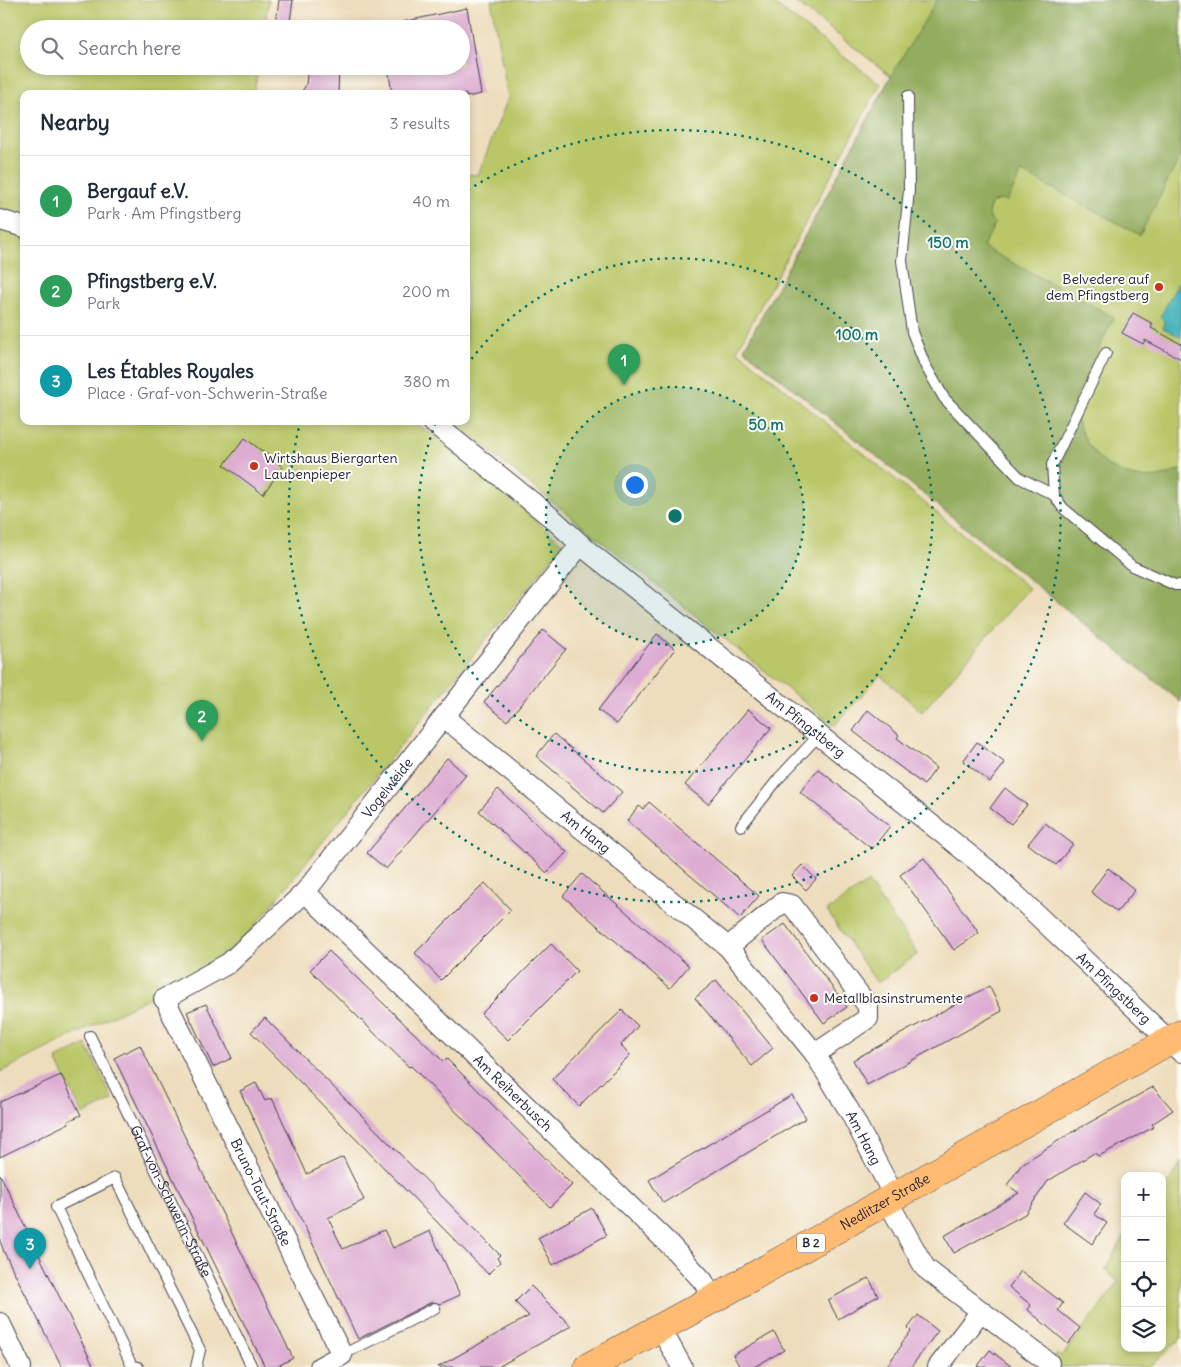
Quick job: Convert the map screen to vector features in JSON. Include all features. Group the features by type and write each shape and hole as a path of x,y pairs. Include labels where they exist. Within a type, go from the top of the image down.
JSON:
{"main road":[{"name":"Nedlitzer Straße","path":"588,1367 890,1198 1177,1042"}],"street":[{"path":"0,220 20,227"},
{"name":"Am Pfingstberg","path":"436,425 552,518 580,545 997,877 1177,1042"},
{"name":"Vogelweide","path":"166,1004 229,963 305,892 445,718 580,545"},
{"name":"Am Hang","path":"445,718 728,947 815,1054 850,1112 925,1268 1049,1363"},
{"name":"Am Reiherbusch","path":"305,892 671,1246 704,1281 712,1299"},
{"path":"728,947 782,903 792,905 868,1006 868,1018 815,1054"},
{"name":"Bruno-Taut-Straße","path":"166,1004 342,1355"},
{"path":"938,1367 980,1311"},
{"path":"0,1323 22,1367"},
{"path":"660,1327 682,1367"},
{"path":"320,1367 342,1355"}],"lane":[{"path":"908,96 910,190 902,261 912,332 925,365 944,398 1020,478 1054,495 1063,508 1132,566 1176,585 1181,585"},
{"path":"1054,495 1052,465 1106,353"},
{"path":"741,826 779,778 818,735"},
{"name":"Graf-von-Schwerin-Straße","path":"90,1036 252,1367"},
{"path":"138,1367 132,1366 56,1207 115,1178 200,1350 196,1367"},
{"path":"342,1355 435,1308"}],"green space":[{"path":"0,0 269,0 266,20 20,20 20,75 257,75 255,90 20,90 20,218 0,211"},
{"path":"491,0 769,0 880,84 737,350 1029,588 922,712 880,675 834,726 454,425 470,425 470,174 478,175 508,98"},
{"path":"793,0 1181,0 1181,702 744,349 891,76"},
{"path":"937,0 1181,0 1181,155 1140,235 1022,172 1007,201 1001,200 992,203 989,215 995,224 983,247 1114,317 1074,401 1078,421 1085,439 1096,454 1109,466 1125,474 1142,478 1161,476 1181,469 1181,702 744,349 891,76"},
{"path":"0,229 20,236 20,425 419,425 450,447 563,544 246,937 210,967 0,1072"},
{"path":"868,882 918,954 877,983 827,911"},
{"path":"86,1044 113,1100 83,1115 56,1059"},
{"path":"1181,1162 1181,1339 1150,1367 1046,1367 1057,1353 1062,1356 1119,1282 1105,1270 1121,1242 1121,1352 1166,1352 1166,1186"}],"water":[{"path":"1180,280 1181,337 1163,328 1164,321 1160,317"}],"building":[{"path":"279,0 293,0 290,20 276,20"},
{"path":"467,8 469,20 412,20"},
{"path":"470,26 481,94 470,96 470,90 391,90 389,75 470,75"},
{"path":"307,75 339,75 338,90 303,90 306,85"},
{"path":"1133,313 1153,324 1151,328 1181,344 1181,359 1145,340 1143,344 1122,333"},
{"name":"Wirtshaus Biergarten Laubenpieper","path":"245,438 283,467 263,494 224,465"},
{"path":"543,630 566,649 507,721 484,702"},
{"path":"657,634 675,649 617,724 598,710"},
{"path":"748,709 771,728 708,804 685,785"},
{"path":"868,710 899,735 897,738 936,768 924,785 853,731"},
{"path":"554,734 622,792 603,813 536,756"},
{"path":"977,742 1005,763 990,782 963,761"},
{"path":"447,758 466,775 386,869 367,853"},
{"path":"818,769 890,826 872,849 800,792"},
{"path":"1005,788 1027,805 1011,824 990,808"},
{"path":"498,789 567,852 547,873 479,811"},
{"path":"649,802 759,896 740,918 627,821 639,806 643,809"},
{"path":"1045,823 1073,844 1056,865 1028,844"},
{"path":"924,858 979,933 954,950 900,875"},
{"path":"802,865 816,879 806,890 792,876"},
{"path":"1108,868 1135,890 1117,912 1091,892"},
{"path":"582,874 689,966 670,988 563,896"},
{"path":"485,883 511,910 441,980 415,953"},
{"path":"785,924 847,1007 824,1023 762,940"},
{"path":"551,944 577,971 508,1040 481,1014"},
{"path":"329,951 444,1062 447,1059 572,1185 550,1207 411,1066 409,1067 310,970"},
{"path":"716,980 773,1048 752,1066 695,998"},
{"path":"989,986 1002,1011 867,1085 853,1060"},
{"path":"206,1004 232,1058 213,1067 187,1012"},
{"path":"622,1010 638,1026 621,1045 630,1055 579,1106 552,1079"},
{"path":"265,1018 500,1255 497,1258 500,1262 488,1274 251,1032"},
{"path":"140,1045 293,1358 276,1367 265,1367 114,1058"},
{"path":"61,1075 81,1115 68,1121 69,1123 0,1157 0,1102"},
{"path":"256,1083 265,1101 272,1098 307,1174 343,1157 364,1200 328,1218 343,1249 384,1230 393,1248 430,1231 460,1295 440,1304 432,1302 358,1339 240,1091"},
{"path":"1153,1087 1173,1110 1152,1124 1154,1127 1099,1156 1094,1153 1048,1181 1025,1214 954,1253 944,1236 1019,1193 1007,1185 1022,1164 1069,1134"},
{"path":"792,1095 806,1118 663,1203 649,1180"},
{"path":"0,1174 94,1367 62,1367 4,1252 0,1241"},
{"path":"1085,1192 1101,1204 1094,1214 1107,1223 1092,1244 1063,1223"},
{"path":"592,1208 607,1235 553,1265 538,1238"},
{"path":"1021,1271 1063,1303 1058,1310 1080,1328 1068,1344 1028,1310 1031,1305 1009,1287"},
{"path":"869,1278 878,1296 838,1319 828,1300"},
{"path":"531,1286 571,1326 498,1367 438,1367 529,1316 515,1302"},
{"path":"918,1315 938,1331 911,1367 886,1367 911,1331 908,1328"},
{"path":"774,1332 784,1350 754,1367 740,1367 733,1355"},
{"path":"990,1350 1012,1367 977,1367"}],"place":[{"name":"Belvedere auf dem Pfingstberg","path":"1159,287"},
{"name":"Bergauf e.V.","path":"624,385"},
{"name":"Wirtshaus Biergarten Laubenpieper","path":"254,466"},
{"name":"Pfingstberg e.V.","path":"202,741"},
{"name":"Metallblasinstrumente","path":"814,998"},
{"name":"Les Étables Royales","path":"30,1269"}]}
